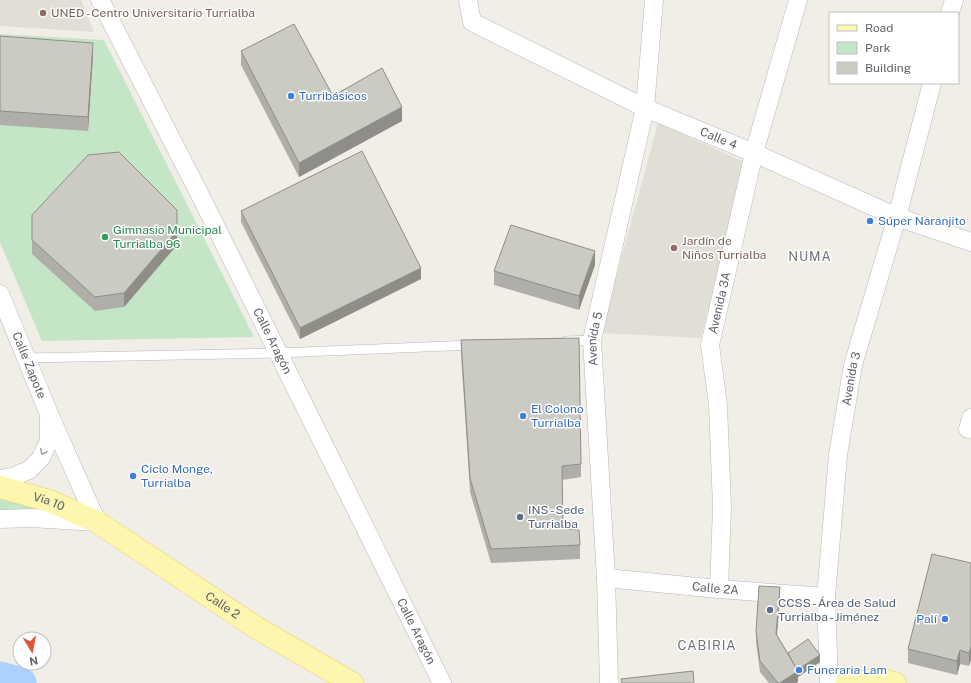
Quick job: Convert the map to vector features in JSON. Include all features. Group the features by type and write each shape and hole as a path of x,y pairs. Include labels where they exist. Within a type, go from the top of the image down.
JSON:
{"main road":[{"name":"Vía 10","path":"0,487 50,501 96,522"},
{"name":"Calle 2","path":"96,522 257,628 352,683"},
{"path":"847,683 884,680 895,683"}],"street":[{"name":"Calle Aragón","path":"100,0 200,195 277,353 442,683"},
{"name":"Calle 4","path":"468,0 472,22 645,108 754,153 897,217 971,242"},
{"name":"Avenida 5","path":"609,683 606,578 592,340 645,108 654,0"},
{"name":"Avenida 3A","path":"719,589 722,507 718,405 710,345 754,153 798,0"},
{"path":"950,12 954,0"},
{"name":"Avenida 3","path":"829,683 826,597 838,455 852,364 897,217 932,84"},
{"name":"Calle Zapote","path":"0,294 49,414 96,522"},
{"name":"Calle Zapote","path":"0,479 12,477 29,470 41,458 49,441 49,414"},
{"path":"0,519 31,518 96,522"},
{"name":"Calle 2A","path":"606,578 719,589 826,597"}],"lane":[{"path":"553,342 592,340"},
{"path":"27,358 277,353 482,345"}],"shaded area":[{"name":"UNED - Centro Universitario Turrialba","path":"0,0 81,0 94,32 0,26"},
{"name":"Jardín de Niños Turrialba","path":"658,123 744,162 701,338 601,333"}],"green space":[{"name":"Gimnasio Municipal Turrialba 96","path":"0,34 104,40 254,337 42,341 0,242"},
{"path":"0,497 61,516 0,516"}],"building":[{"name":"Turribásicos","path":"294,24 333,96 382,68 402,107 299,163 241,51"},
{"path":"0,36 93,43 88,117 0,111"},
{"path":"362,151 421,268 300,328 241,211"},
{"name":"Gimnasio Municipal Turrialba 96","path":"119,152 177,210 177,231 124,293 95,297 32,240 32,215 88,155"},
{"path":"511,225 595,251 579,296 494,271"},
{"name":"El Colono Turrialba","path":"579,338 581,464 562,466 563,529 579,530 580,545 491,549 470,478 461,340"},
{"name":"Palí","path":"932,554 971,563 971,647 969,653 960,650 957,661 908,649"},
{"path":"759,586 780,587 776,634 798,671 780,683 778,683 760,661 756,632"},
{"path":"808,639 820,655 797,670 788,653"},
{"path":"693,671 694,683 622,683 621,679"}],"waterway":[{"path":"0,677 21,683"}],"place":[{"name":"UNED - Centro Universitario Turrialba","path":"43,13"},
{"name":"Turribásicos","path":"291,96"},
{"name":"Súper Naranjito","path":"870,221"},
{"name":"Gimnasio Municipal Turrialba 96","path":"105,237"},
{"name":"Jardín de Niños Turrialba","path":"674,248"},
{"name":"El Colono Turrialba","path":"523,416"},
{"name":"Ciclo Monge, Turrialba","path":"133,476"},
{"name":"INS - Sede Turrialba","path":"520,517"},
{"name":"CCSS - Área de Salud Turrialba - Jiménez","path":"770,610"},
{"name":"Palí","path":"945,619"},
{"name":"Funeraria Lam","path":"799,670"}],"district":[{"name":"NUMA","path":"810,256"},
{"name":"CABIRIA","path":"707,645"}]}
